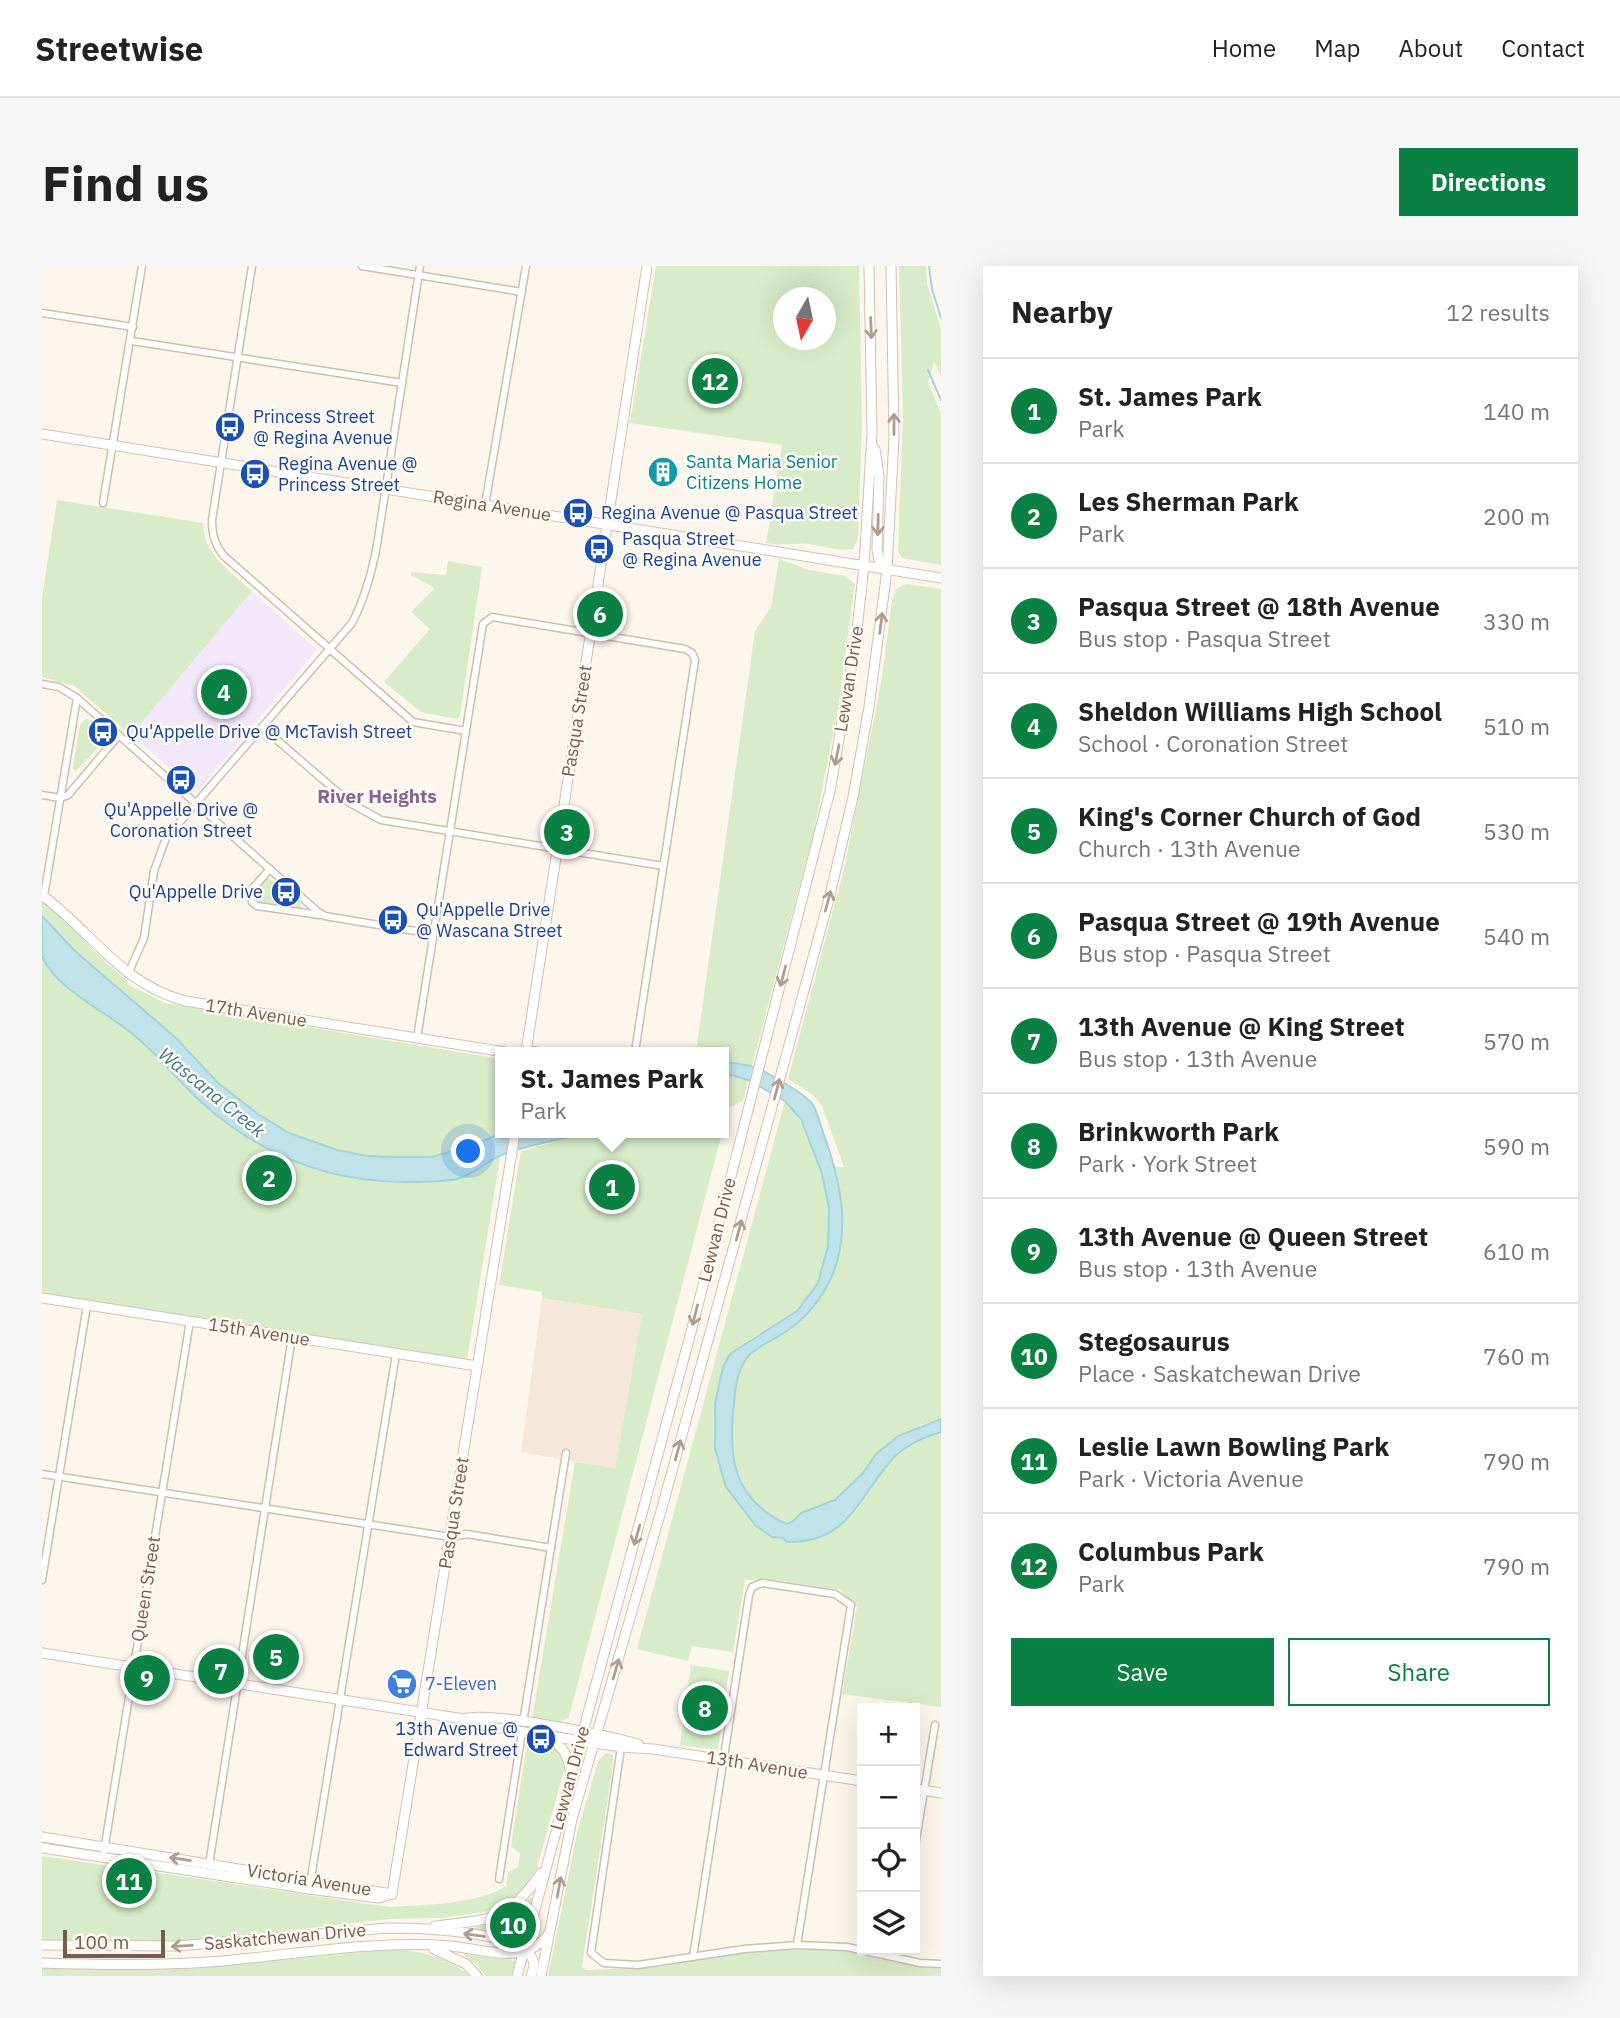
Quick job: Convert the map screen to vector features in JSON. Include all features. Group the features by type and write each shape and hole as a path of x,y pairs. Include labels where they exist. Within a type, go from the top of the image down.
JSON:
{"main road":[{"name":"Pasqua Street","path":"528,1047 648,266"},
{"name":"Lewvan Drive","path":"517,1976 688,1345 830,791 855,647 864,566 872,433 869,266"},
{"name":"Lewvan Drive","path":"541,1976 572,1818 769,1118 829,899 853,797 872,687 887,570 894,439 891,266"},
{"name":"Lewvan Drive","path":"872,433 879,476 877,549 879,560 887,570"},
{"name":"Regina Avenue","path":"42,434 941,578"},
{"name":"17th Avenue","path":"43,896 70,917 128,974 150,989 185,1001 495,1050"},
{"name":"Pasqua Street","path":"392,1894 514,1138"},
{"name":"15th Avenue","path":"42,1298 477,1366"},
{"name":"13th Avenue","path":"42,1653 422,1713 464,1719 472,1716 524,1729 857,1780"},
{"path":"524,1729 560,1746 569,1762 570,1776"},
{"name":"13th Avenue","path":"595,1739 621,1747 653,1749"},
{"path":"920,1790 941,1793"},
{"name":"Victoria Avenue","path":"42,1837 209,1869"},
{"name":"Victoria Avenue","path":"42,1848 392,1894"},
{"path":"421,1927 495,1918 515,1905 546,1866"},
{"name":"Saskatchewan Drive","path":"42,1945 177,1946 421,1927 502,1938 515,1943 524,1951"},
{"path":"531,1976 534,1965 524,1951 541,1944 552,1929"},
{"name":"Saskatchewan Drive","path":"42,1963 186,1964 375,1944 450,1946 512,1954 524,1951"},
{"path":"426,1946 466,1964 477,1976"}],"street":[{"path":"103,503 132,341 142,266"},
{"path":"252,266 212,520 216,547 413,722 466,731"},
{"path":"362,266 522,292"},
{"path":"128,974 144,938 154,871 166,838 352,623 361,605 372,572 420,266"},
{"path":"485,505 526,266"},
{"path":"42,313 133,327"},
{"path":"132,341 402,383"},
{"path":"417,1038 483,624 492,617 685,649 692,653 695,660 636,1047"},
{"path":"42,684 59,687 77,698 326,916"},
{"path":"43,896 77,698"},
{"path":"262,727 350,803 381,820 663,866"},
{"path":"42,795 68,795 119,735"},
{"path":"270,869 252,889 252,902 257,906 433,934"},
{"path":"42,1580 87,1305"},
{"name":"Queen Street","path":"103,1858 190,1321"},
{"path":"209,1869 292,1337"},
{"path":"310,1884 396,1354"},
{"path":"499,1880 566,1453"},
{"path":"42,1474 451,1537 467,1534 551,1548"},
{"path":"693,1958 749,1595 752,1587 762,1583 835,1594 851,1605 797,1945"},
{"path":"920,1786 934,1725"},
{"path":"621,1747 591,1953 604,1963 638,1965 744,1949 797,1945 857,1948"},
{"path":"900,1955 920,1963 941,1964"}],"shaded area":[{"path":"252,591 317,650 197,792 131,735"},
{"path":"542,1298 642,1314 615,1469 521,1452"}],"green space":[{"path":"656,266 859,266 862,425 858,539 853,549 766,543 782,445 630,423"},
{"path":"899,266 926,266 927,284 941,329 941,376 934,361 928,382 941,414 941,565 902,558 898,551 903,416"},
{"path":"57,500 203,523 204,534 213,554 252,591 131,735 74,686 42,677 42,598"},
{"path":"779,559 809,570 845,576 855,584 838,709 814,831 752,1066 729,1062 729,1047 697,1047 755,631 771,607"},
{"path":"448,561 482,567 460,716 457,719 421,712 384,682 430,629 411,612 435,588 411,575 411,572 446,575"},
{"path":"907,584 941,589 941,1419 921,1425 876,1454 863,1473 835,1500 801,1513 786,1524 756,1503 738,1476 732,1445 734,1396 744,1362 753,1352 787,1331 805,1315 816,1304 830,1277 839,1190 835,1167 844,1167 822,1106 813,1095 788,1079 844,869 882,678 892,600 897,588"},
{"path":"89,719 108,737 75,772 73,768 80,725"},
{"path":"267,877 301,904 300,908 259,902 260,887"},
{"path":"42,901 128,981 127,984 165,1003 495,1058 495,1138 503,1138 467,1360 42,1295"},
{"path":"729,1075 748,1080 743,1101 729,1108"},
{"path":"785,1101 801,1122 814,1147 823,1175 829,1205 825,1262 815,1288 798,1310 747,1341 729,1357 720,1377 715,1401 713,1426 717,1461 755,1524 771,1537 781,1538 824,1530 843,1523 856,1511 882,1473 898,1456 916,1442 941,1432 941,1707 842,1694 857,1607 840,1590 776,1580 745,1580 733,1652 692,1646 688,1661 637,1649"},
{"path":"568,1138 721,1138 569,1717 556,1724 532,1719 575,1462 615,1468 642,1314 542,1298 542,1292 499,1285 521,1151"},
{"path":"691,1665 729,1671 718,1750 680,1745"},
{"path":"533,1739 554,1748 565,1766 537,1868 519,1895 497,1910 442,1918 388,1919 185,1942 42,1941 42,1856 390,1907 466,1900 495,1892 506,1886 508,1872 518,1867 520,1854 511,1846 527,1742"},
{"path":"606,1753 613,1755 582,1967 586,1970 658,1967 741,1951 844,1950 892,1962 941,1969 941,1976 548,1976 578,1829 598,1762"},
{"path":"533,1898 522,1939 514,1935 474,1929 475,1926 506,1917"},
{"path":"393,1949 434,1956 470,1976 42,1976 42,1968 192,1969"},
{"path":"464,1951 516,1961 511,1976 485,1976 479,1967 464,1955"}],"water":[{"name":"Wascana Creek","path":"42,916 75,951 176,1038 218,1083 258,1114 289,1133 337,1150 367,1156 431,1157 472,1146 495,1136 495,1138 565,1138 509,1152 468,1175 446,1181 380,1181 323,1171 296,1162 246,1136 222,1119 199,1100 135,1036 71,991 50,970 43,958"},
{"path":"729,1062 750,1066 809,1100 818,1115 830,1153 842,1210 840,1248 836,1266 824,1292 796,1324 750,1354 740,1371 734,1397 732,1441 738,1474 744,1489 768,1514 786,1524 792,1522 801,1513 835,1500 863,1473 876,1454 898,1436 941,1419 941,1432 913,1443 895,1456 849,1517 824,1535 808,1540 787,1542 783,1538 772,1537 756,1526 726,1487 715,1449 715,1403 723,1367 730,1354 797,1311 818,1283 828,1246 829,1208 822,1174 801,1119 785,1101 748,1080 729,1075"}],"waterway":[{"path":"929,266 932,289 941,318"},
{"path":"928,370 941,400"}],"place":[{"name":"Columbus Park","path":"715,381"},
{"name":"Princess Street @ Regina Avenue","path":"230,427"},
{"name":"Santa Maria Senior Citizens Home","path":"663,472"},
{"name":"Regina Avenue @ Princess Street","path":"255,474"},
{"name":"Regina Avenue @ Pasqua Street","path":"578,513"},
{"name":"Pasqua Street @ Regina Avenue","path":"599,549"},
{"name":"Pasqua Street @ 19th Avenue","path":"600,614"},
{"name":"Sheldon Williams High School","path":"224,692"},
{"name":"Qu'Appelle Drive @ McTavish Street","path":"103,732"},
{"name":"Qu'Appelle Drive @ Coronation Street","path":"181,780"},
{"name":"Pasqua Street @ 18th Avenue","path":"567,832"},
{"name":"Qu'Appelle Drive","path":"286,892"},
{"name":"Qu'Appelle Drive @ Wascana Street","path":"393,920"},
{"name":"Les Sherman Park","path":"269,1178"},
{"name":"St. James Park","path":"612,1187"},
{"name":"King's Corner Church of God","path":"276,1657"},
{"name":"13th Avenue @ King Street","path":"221,1671"},
{"name":"13th Avenue @ Queen Street","path":"147,1678"},
{"name":"7-Eleven","path":"402,1684"},
{"name":"Brinkworth Park","path":"705,1708"},
{"name":"13th Avenue @ Edward Street","path":"541,1739"},
{"name":"Leslie Lawn Bowling Park","path":"129,1881"},
{"name":"Stegosaurus","path":"513,1925"}],"district":[{"name":"River Heights","path":"377,796"}]}
